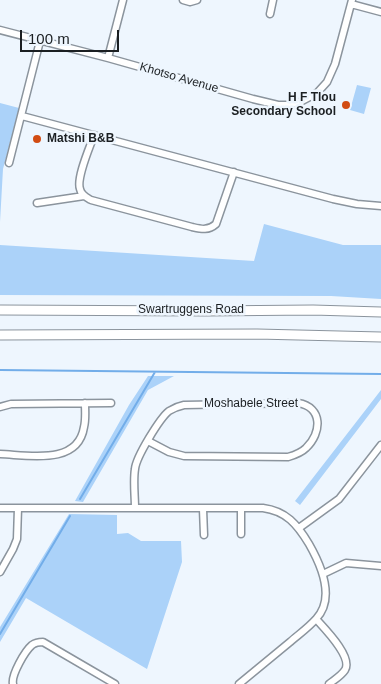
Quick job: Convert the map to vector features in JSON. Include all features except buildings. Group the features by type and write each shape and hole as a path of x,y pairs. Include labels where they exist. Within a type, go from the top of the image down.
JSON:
{"main road":[{"name":"Swartruggens Road","path":"0,310 313,310 381,312"},
{"name":"Swartruggens Road","path":"0,334 381,336"}],"street":[{"path":"108,58 123,0"},
{"path":"183,0 190,2 197,0"},
{"path":"270,14 273,0"},
{"path":"352,2 381,12"},
{"name":"Khotso Avenue","path":"0,30 253,99 278,105 288,105 300,102 317,93 327,82 335,64 352,2"},
{"path":"9,163 40,41"},
{"path":"22,116 333,199 381,206"},
{"path":"94,135 79,188 84,196 90,200 204,230 216,224 220,217 234,172"},
{"path":"37,202 84,196"},
{"path":"0,454 44,456 72,450 78,443 84,428 85,403"},
{"path":"0,407 11,404 111,403"},
{"name":"Moshabele Street","path":"135,508 135,469 137,461 148,442 159,423 169,412 184,405 298,403 310,407 318,423 315,437 309,444 299,453 288,457 184,456 169,452 148,442"},
{"path":"299,528 339,499 381,444"},
{"path":"0,508 263,508 280,511 288,516 299,528 323,574 325,594 321,612 316,619 239,684"},
{"path":"0,572 13,550 17,538 18,508"},
{"path":"203,509 204,535"},
{"path":"241,509 241,534"},
{"path":"323,574 346,563 381,566"},
{"path":"316,619 346,658 345,670 330,684"},
{"path":"13,684 14,672 28,649 34,644 44,642 115,684"}],"shaded area":[{"path":"357,85 371,88 364,114 350,110"},
{"path":"0,103 19,108 3,169 0,222"},
{"path":"264,224 343,245 381,245 381,299 331,296 0,295 0,245 254,261"},
{"path":"148,376 174,376 148,390 83,502 75,501 129,405"},
{"path":"381,390 381,399 300,505 295,501"},
{"path":"69,514 117,515 117,534 128,533 141,541 181,541 182,562 147,669 26,598 0,642 0,627"}],"waterway":[{"path":"0,370 381,374"},
{"path":"80,499 155,372"},
{"path":"0,634 70,516"}],"place":[{"name":"H F Tlou Secondary School","path":"346,105"},
{"name":"Matshi B&B","path":"37,139"}]}
